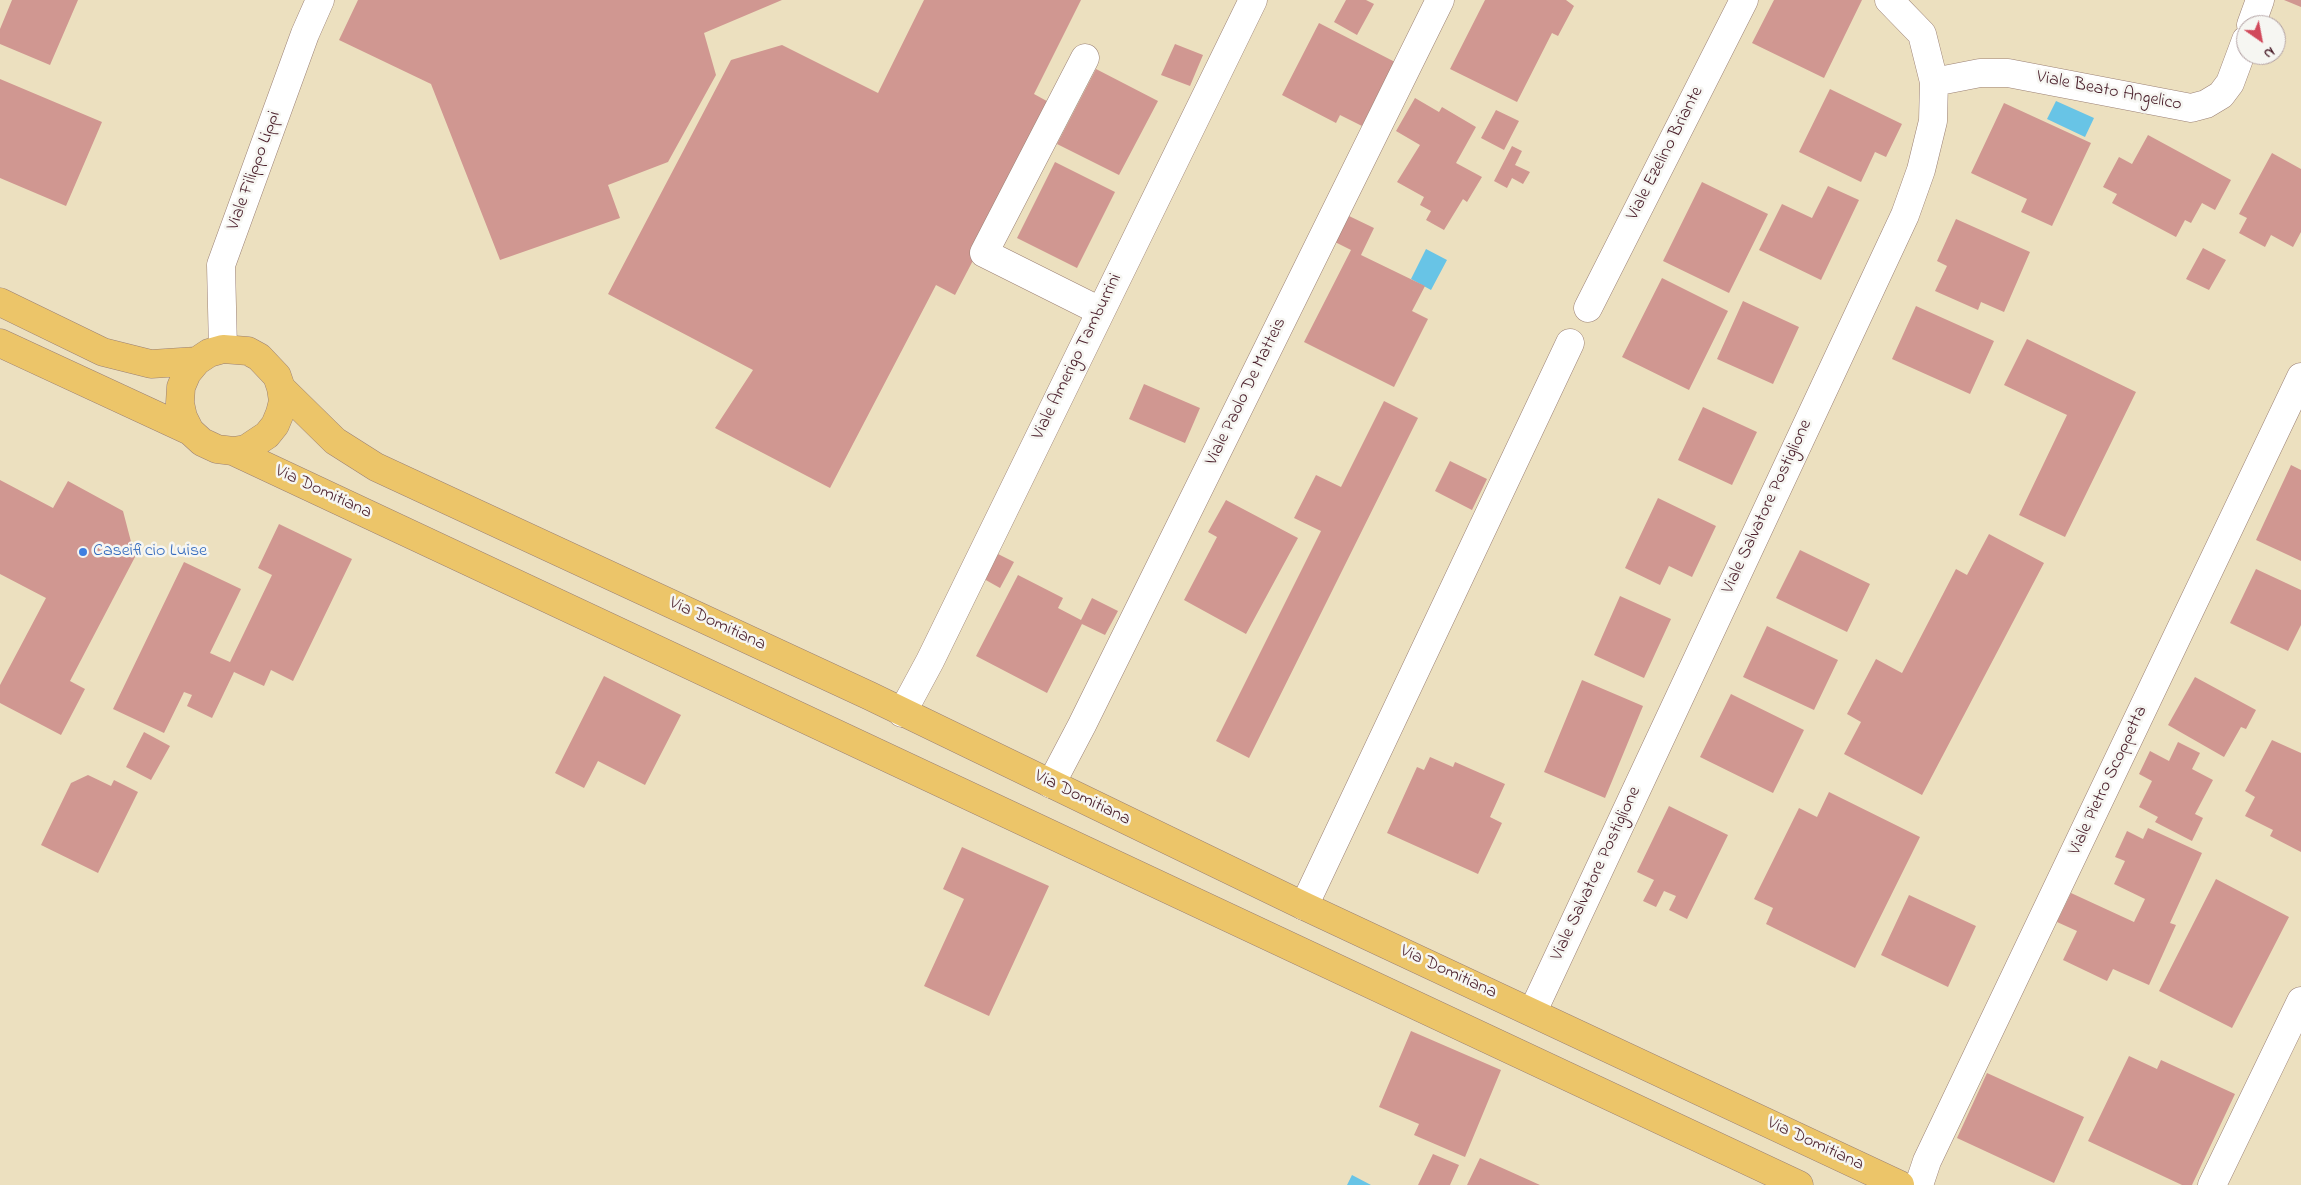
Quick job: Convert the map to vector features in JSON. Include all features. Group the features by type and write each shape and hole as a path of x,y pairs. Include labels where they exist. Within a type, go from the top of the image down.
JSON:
{"main road":[{"path":"0,302 103,352 151,364 197,361"},
{"path":"0,343 190,431 202,442 217,449 233,451 246,449 257,444 271,430 280,413 282,401 281,388 269,366 259,357 242,350 222,349 197,361 187,373 181,387 180,403 183,417 190,431"},
{"name":"Via Domitiana","path":"281,388 335,440 376,467 861,692 1304,906 1533,1011 1900,1185"},
{"name":"Via Domitiana","path":"233,451 1799,1185"}],"street":[{"name":"Viale Filippo Lippi","path":"222,349 221,265 305,34 320,0"},
{"name":"Viale Amerigo Tamburrini","path":"902,713 930,661 1253,0"},
{"name":"Viale Paolo De Matteis","path":"1051,784 1082,725 1440,0"},
{"name":"Viale Ezelino Briante","path":"1588,308 1744,0"},
{"name":"Viale Salvatore Postiglione","path":"1533,1011 1905,215 1921,170 1933,122 1934,82 1922,34 1889,0"},
{"path":"2255,15 2260,0"},
{"path":"1085,58 984,253 1100,311"},
{"name":"Viale Beato Angelico","path":"1934,82 1980,73 2008,72 2191,108 2206,104 2221,95 2230,83 2237,65"},
{"path":"1304,906 1570,342"},
{"name":"Viale Pietro Scoppetta","path":"1919,1185 1927,1161 2301,377"},
{"path":"2212,1185 2301,1001"}],"water":[{"path":"2056,101 2094,118 2085,137 2047,119"},
{"path":"1426,249 1447,260 1431,290 1411,279"},
{"path":"1352,1175 1371,1185 1347,1185"}],"building":[{"path":"12,0 78,0 50,65 0,44 0,29"},
{"path":"358,0 782,0 704,33 716,75 668,162 608,185 620,218 500,260 431,84 339,40"},
{"path":"924,0 1081,0 1034,94 1054,105 955,295 936,285 830,488 715,428 753,370 608,294 731,60 782,45 878,93"},
{"path":"1346,0 1366,0 1374,4 1357,35 1334,22"},
{"path":"1485,0 1566,0 1574,6 1558,36 1552,33 1517,102 1450,69"},
{"path":"1774,0 1862,0 1824,78 1752,43"},
{"path":"2284,0 2301,0 2301,7"},
{"path":"1319,23 1395,62 1362,126 1340,115 1336,123 1282,95"},
{"path":"1175,44 1203,55 1190,86 1161,75"},
{"path":"1096,69 1158,101 1119,175 1057,144"},
{"path":"0,79 102,122 66,206 0,178"},
{"path":"1830,89 1902,124 1886,157 1875,152 1861,182 1799,152"},
{"path":"1415,98 1439,112 1442,107 1476,127 1456,163 1482,177 1467,202 1463,199 1444,230 1426,220 1431,211 1420,205 1424,197 1397,182 1420,145 1396,131"},
{"path":"2004,103 2091,143 2052,226 2021,212 2027,199 1971,173"},
{"path":"1496,110 1519,121 1504,150 1481,138"},
{"path":"2148,135 2231,180 2215,210 2202,203 2191,223 2185,220 2176,237 2112,203 2117,194 2103,187 2119,157 2132,164"},
{"path":"1512,146 1522,151 1515,165 1530,172 1523,184 1512,178 1507,188 1494,181"},
{"path":"2272,153 2301,169 2301,232 2293,247 2271,235 2265,247 2239,233 2247,218 2239,214"},
{"path":"1055,162 1115,192 1077,268 1017,238"},
{"path":"1702,182 1768,214 1729,293 1663,261"},
{"path":"1828,186 1859,200 1821,280 1759,250 1782,204 1812,218"},
{"path":"1349,216 1374,228 1361,255 1425,286 1412,311 1428,319 1394,387 1304,342 1351,250 1335,242"},
{"path":"1956,219 2030,252 2004,312 1981,302 1978,310 1935,291 1947,266 1937,261"},
{"path":"2203,248 2226,260 2209,290 2186,279"},
{"path":"1662,278 1728,311 1689,390 1622,357"},
{"path":"1743,301 1799,327 1773,384 1717,359"},
{"path":"1916,306 1994,341 1970,394 1892,359"},
{"path":"2027,339 2136,392 2065,537 2019,515 2067,415 2004,385"},
{"path":"1144,384 1200,408 1185,443 1129,419"},
{"path":"1384,401 1418,418 1249,758 1216,741 1321,531 1294,518 1316,475 1341,487"},
{"path":"1703,407 1757,432 1732,485 1678,460"},
{"path":"1450,461 1487,479 1472,510 1435,491"},
{"path":"2291,465 2301,470 2301,561 2256,540"},
{"path":"0,480 53,508 68,481 123,511 135,557 70,681 85,689 61,735 0,703 0,685 46,598 0,574"},
{"path":"1658,498 1716,526 1692,577 1669,566 1660,585 1625,568"},
{"path":"1226,500 1298,538 1246,634 1184,600 1217,537 1208,532"},
{"path":"279,524 352,559 293,681 271,670 264,686 234,672 212,718 187,706 192,695 184,692 164,733 113,709 184,562 241,589 210,653 230,662 272,575 258,568"},
{"path":"1989,534 2044,563 1922,795 1844,754 1861,722 1847,714 1876,659 1902,673 1956,569 1967,575"},
{"path":"1800,550 1870,584 1847,632 1776,598"},
{"path":"998,554 1014,562 1000,588 984,579"},
{"path":"2256,569 2301,590 2301,625 2288,651 2230,623"},
{"path":"1018,575 1063,598 1058,608 1081,620 1092,598 1118,611 1105,635 1082,624 1047,693 976,656"},
{"path":"1620,596 1671,619 1644,678 1594,655"},
{"path":"1767,626 1838,660 1814,710 1743,677"},
{"path":"604,676 681,715 645,785 598,761 584,788 555,773"},
{"path":"2195,677 2256,710 2246,729 2241,727 2224,757 2168,725"},
{"path":"1582,680 1643,706 1605,798 1544,772"},
{"path":"1731,694 1804,730 1773,793 1700,757"},
{"path":"144,732 170,746 151,780 126,767"},
{"path":"2272,740 2301,753 2301,852 2270,836 2273,830 2245,816 2255,797 2245,791"},
{"path":"2178,742 2200,753 2192,769 2213,780 2195,814 2203,818 2192,841 2155,822 2158,817 2139,807 2152,781 2139,774 2150,751 2169,761"},
{"path":"1430,757 1453,767 1455,762 1505,784 1490,817 1502,823 1478,874 1387,833 1417,767 1424,770"},
{"path":"88,775 111,786 114,780 138,792 98,873 41,845 71,783"},
{"path":"1829,792 1920,837 1855,968 1766,924 1773,908 1754,899 1799,808 1817,817"},
{"path":"1669,806 1728,835 1687,919 1669,910 1676,896 1664,891 1656,907 1643,901 1654,880 1637,872"},
{"path":"2148,828 2202,853 2170,923 2176,925 2149,985 2113,969 2107,981 2063,960 2077,931 2057,922 2071,893 2134,922 2145,899 2114,884 2125,861 2115,857 2127,831 2143,839"},
{"path":"962,847 1049,886 989,1016 924,986 964,899 943,889"},
{"path":"2216,879 2289,917 2232,1028 2159,991"},
{"path":"1909,895 1976,926 1948,987 1881,955"},
{"path":"1411,1031 1501,1070 1465,1157 1414,1135 1419,1124 1379,1107"},
{"path":"2129,1056 2157,1069 2161,1060 2235,1094 2192,1185 2182,1185 2088,1141"},
{"path":"1987,1073 2084,1117 2054,1183 1957,1138"},
{"path":"1433,1154 1459,1165 1450,1185 1418,1185"},
{"path":"1480,1158 1540,1185 1467,1185"}],"place":[{"name":"Caseificio Luise","path":"83,552"}]}
